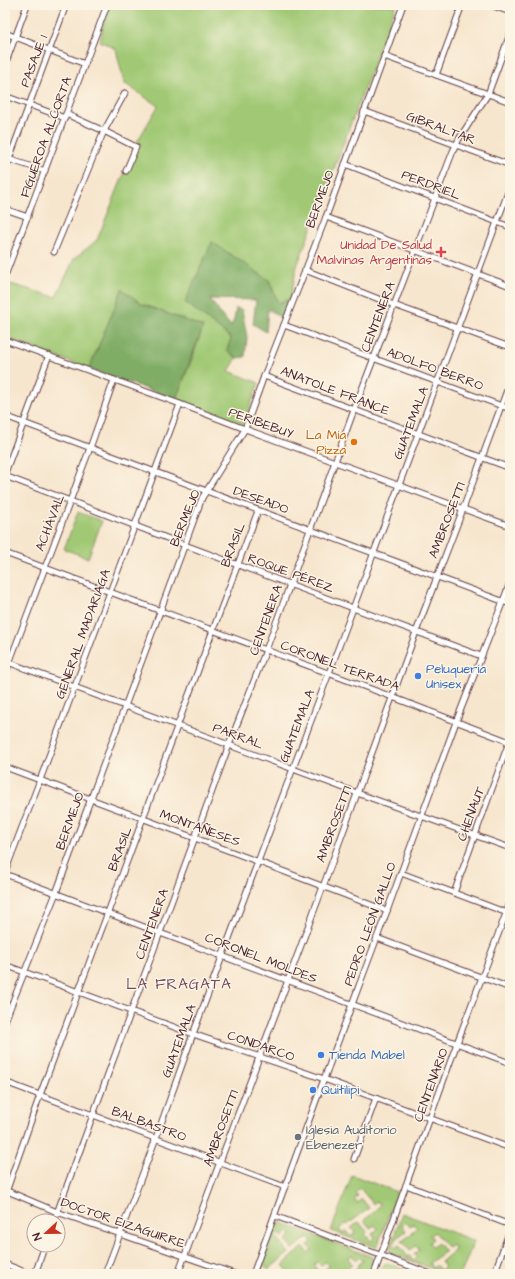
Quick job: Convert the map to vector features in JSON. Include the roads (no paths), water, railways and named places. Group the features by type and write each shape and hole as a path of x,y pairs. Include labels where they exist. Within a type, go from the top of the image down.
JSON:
{"street":[{"path":"5,65 27,5"},
{"name":"PASAJE 1","path":"5,170 7,159 29,106 66,5"},
{"name":"BERMEJO","path":"5,1021 56,893 202,498 245,429 326,217 403,5"},
{"path":"436,75 462,5"},
{"path":"491,5 510,12"},
{"name":"FIGUEROA ALCORTA","path":"5,276 66,116 105,6"},
{"path":"5,33 85,64"},
{"name":"CENTENERA","path":"58,1212 229,744 291,584 354,410 435,198 456,145 488,94 510,34"},
{"path":"384,56 510,102"},
{"path":"54,252 104,131 125,94"},
{"path":"5,96 29,106 66,116 104,131 136,147 126,171"},
{"name":"GIBRALTAR","path":"364,111 510,165"},
{"path":"7,159 45,171"},
{"name":"PERDRIEL","path":"345,164 510,227"},
{"name":"GUATEMALA","path":"105,1274 193,1034 259,862 510,187"},
{"path":"5,209 28,217"},
{"path":"326,217 510,286"},
{"path":"305,270 394,305 510,347"},
{"name":"ADOLFO BERRO","path":"284,325 510,409"},
{"name":"PERIBEBUY","path":"5,340 510,526"},
{"path":"5,474 48,355"},
{"name":"ANATOLE FRANCE","path":"264,376 510,468"},
{"name":"ACHÁVAL","path":"5,674 7,662 70,501 114,380"},
{"name":"AMBROSETTI","path":"178,1274 510,382"},
{"name":"GENERAL MADARIAGA","path":"5,873 180,404"},
{"name":"DESEADO","path":"5,416 510,604"},
{"name":"ROQUE PÉREZ","path":"5,474 134,526 481,656"},
{"name":"BRASIL","path":"6,1192 40,1095 212,630 258,511"},
{"name":"CORONEL TERRADA","path":"5,553 510,742"},
{"name":"PEDRO LEÓN GALLO","path":"253,1274 421,816 510,583"},
{"name":"PARRAL","path":"7,662 357,793 510,848"},
{"name":"CHENAUT","path":"454,893 474,835 510,742"},
{"name":"MONTAÑESES","path":"5,767 387,911"},
{"name":"CORONEL MOLDES","path":"5,873 160,933 510,1063"},
{"path":"400,873 508,913"},
{"name":"CENTENARIO","path":"374,1274 457,1043 508,913 510,903"},
{"path":"377,938 510,988"},
{"name":"CONDARCO","path":"5,965 193,1034 324,1079 510,1148"},
{"name":"BALBASTRO","path":"5,1082 285,1187"},
{"path":"354,1159 376,1098"},
{"path":"406,1186 510,1225"},
{"name":"DOCTOR EIZAGUIRRE","path":"6,1192 58,1212 234,1274"},
{"path":"275,1216 431,1274"},
{"path":"494,1274 510,1230"},
{"path":"35,1274 42,1253"},
{"path":"5,1264 30,1274"}],"place":[{"name":"Unidad De Salud Malvinas Argentinas","path":"441,252"},
{"name":"La Mía Pizza","path":"354,442"},
{"name":"Peluquería Unisex","path":"418,676"},
{"name":"Tienda Mabel","path":"321,1055"},
{"name":"Quitilipi","path":"313,1090"},
{"name":"Iglesia Auditorio Ebenezer","path":"298,1137"}],"district":[{"name":"LA FRAGATA","path":"179,984"}]}
